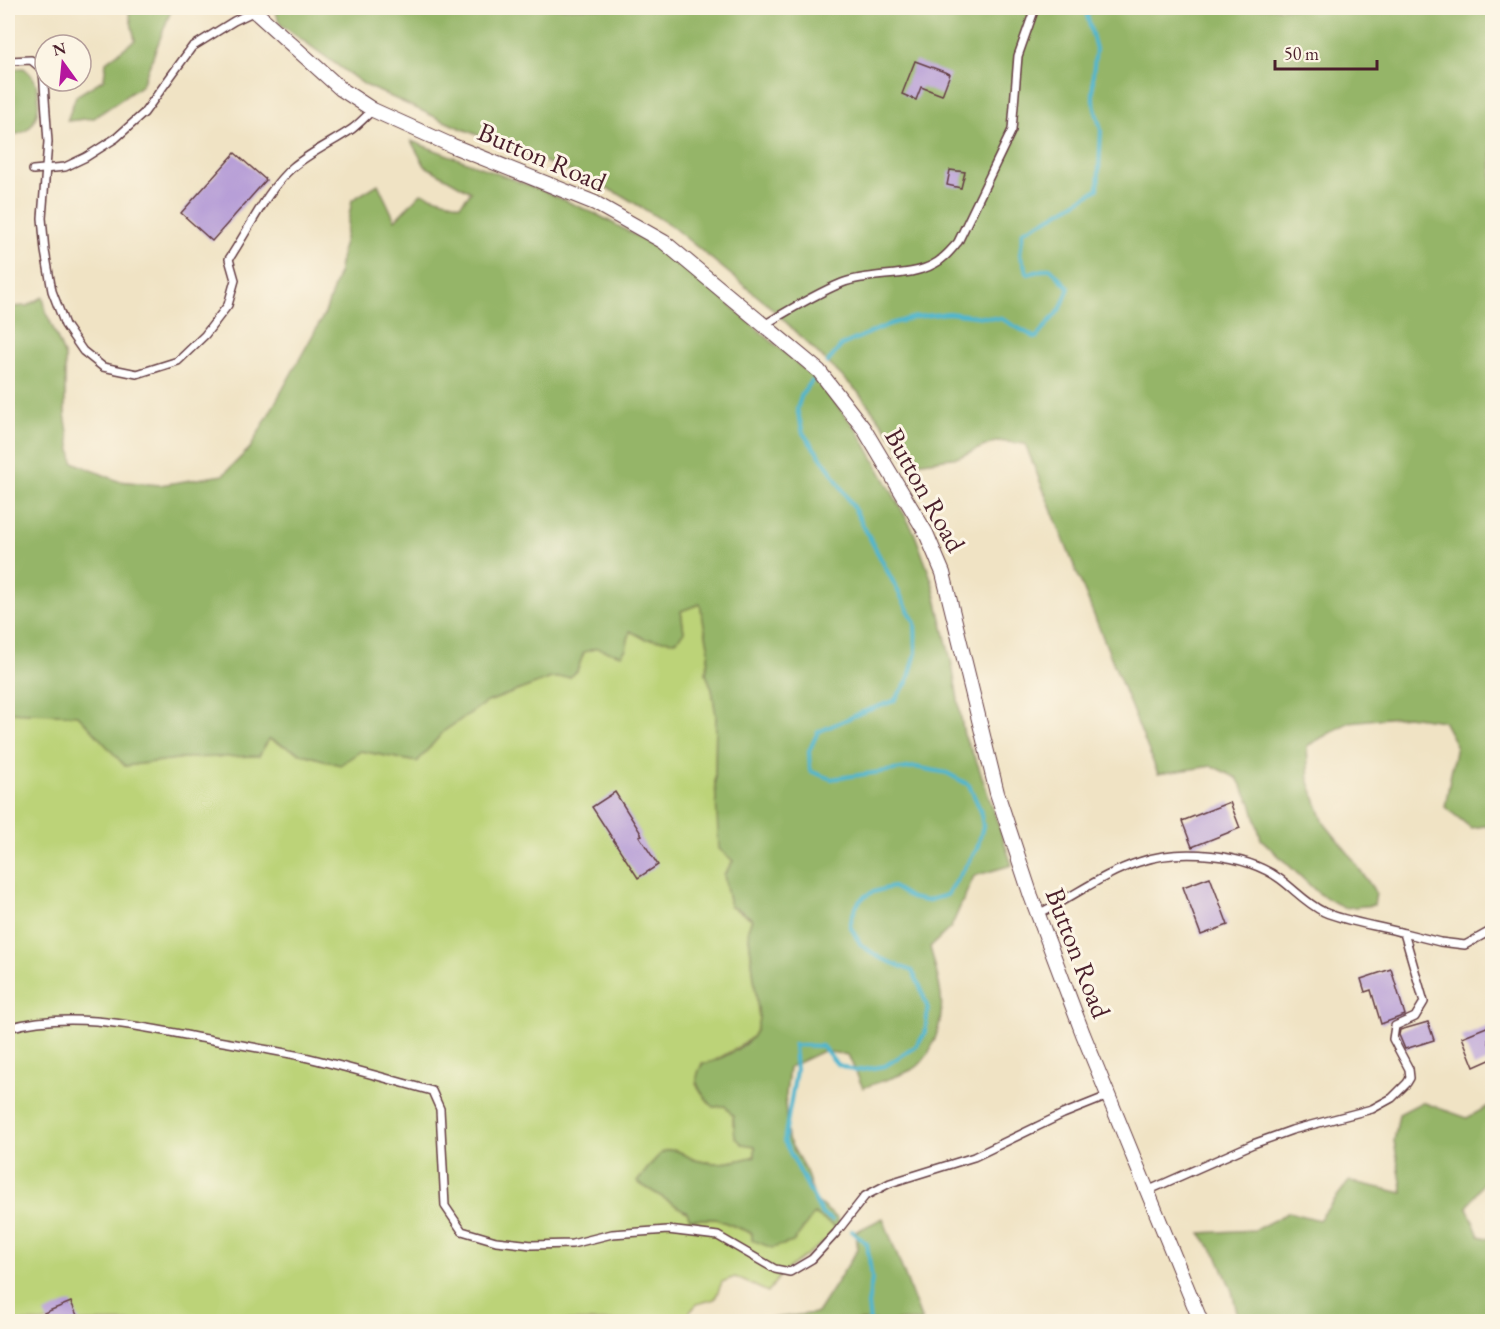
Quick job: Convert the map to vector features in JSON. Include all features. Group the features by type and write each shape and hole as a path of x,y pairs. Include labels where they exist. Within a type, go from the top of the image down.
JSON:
{"street":[{"name":"Button Road","path":"253,9 341,89 373,110 453,146 595,203 664,242 819,371 864,429 926,533 943,573 997,793 1038,914 1201,1322"}],"lane":[{"path":"764,325 843,283 865,276 911,271 931,266 944,258 958,242 1012,130 1018,56 1035,8"},
{"path":"33,170 65,167 116,138 144,113 192,47 253,9"},
{"path":"8,61 31,60 43,70 48,142 42,218 52,291 65,325 83,351 103,368 137,374 178,362 205,335 228,305 235,280 229,259 265,201 292,168 354,128 373,110"},
{"path":"1038,914 1140,861 1166,855 1191,854 1254,864 1279,878 1324,912 1404,933 1440,942 1465,945 1492,930"},
{"path":"1147,1191 1282,1133 1372,1109 1392,1098 1407,1083 1410,1078 1408,1069 1392,1039 1395,1026 1415,1017 1425,1002 1404,933"},
{"path":"8,1028 58,1019 95,1020 144,1027 300,1056 432,1091 440,1108 445,1206 462,1231 496,1240 532,1245 572,1244 612,1234 668,1230 718,1236 775,1269 790,1272 812,1259 866,1196 890,1183 974,1157 1063,1114 1109,1096"}],"green space":[{"path":"128,8 172,8 142,85 94,118 67,121 76,96 81,93 93,93 93,86 104,79 106,62 135,40"},
{"path":"1492,8 1492,825 1471,828 1445,807 1456,745 1443,721 1407,716 1349,722 1307,746 1309,782 1324,823 1376,893 1374,905 1344,908 1318,893 1261,839 1251,803 1237,778 1212,766 1158,774 1025,444 997,441 959,457 908,464 892,436 858,392 767,304 670,225 623,196 573,173 455,126 365,85 280,24 275,9"},
{"path":"24,68 33,78 33,93 38,93 36,116 26,130 18,134 8,134 8,69"},
{"path":"411,141 541,190 598,215 653,245 694,274 815,379 858,431 914,532 932,581 952,665 964,735 978,765 1012,865 974,876 951,927 930,947 940,985 940,1020 931,1049 918,1066 903,1074 863,1088 848,1055 823,1051 789,1067 785,1104 788,1139 806,1171 815,1200 838,1219 840,1230 814,1214 793,1242 772,1248 752,1240 752,1233 716,1219 690,1219 687,1212 637,1182 658,1157 669,1150 710,1163 755,1156 755,1146 742,1144 735,1137 733,1116 725,1106 713,1107 701,1091 697,1081 703,1063 722,1058 744,1045 754,1034 759,1018 748,929 752,919 730,906 724,875 733,861 719,849 715,782 716,716 712,689 706,674 709,650 700,604 681,611 684,632 676,641 645,639 630,631 626,649 621,655 597,648 584,652 577,671 570,677 551,678 485,703 444,731 417,762 361,751 340,765 303,754 269,739 259,756 184,758 125,766 78,715 8,712 8,307 27,306 43,297 46,311 65,357 65,414 73,462 118,481 160,485 223,475 250,448 325,313 338,275 352,200 378,184 395,220 421,193 460,205 471,192 425,166"},
{"path":"700,603 709,650 706,674 712,689 716,716 715,782 718,811 733,861 724,875 730,906 752,919 748,929 759,1018 752,1037 709,1064 702,1063 696,1084 713,1107 725,1106 733,1116 733,1125 755,1146 755,1156 710,1163 670,1150 658,1157 637,1182 687,1212 691,1219 716,1219 753,1234 814,1213 840,1230 782,1273 768,1292 735,1277 722,1282 715,1299 697,1304 682,1321 8,1322 8,712 78,714 125,766 184,758 269,739 303,754 361,751 417,762 444,731 485,703 551,678 570,677 577,671 584,652 597,648 621,654 626,649 630,631 684,632 681,611"},
{"path":"1422,1102 1467,1118 1492,1104 1492,1177 1485,1180 1467,1207 1479,1236 1492,1239 1492,1321 1239,1321 1232,1291 1218,1257 1200,1233 1255,1230 1289,1212 1319,1220 1349,1181 1403,1193 1394,1141 1399,1114"},
{"path":"883,1218 922,1321 748,1321 817,1313 858,1249 855,1232"}],"building":[{"path":"915,61 950,74 942,95 921,87 916,100 902,94"},
{"path":"235,153 266,180 212,241 181,213"},
{"path":"950,170 965,172 961,188 947,185"},
{"path":"615,792 658,865 638,878 592,807"},
{"path":"1230,802 1240,828 1192,847 1182,821"},
{"path":"1210,877 1228,925 1201,935 1183,887"},
{"path":"1391,969 1405,1015 1381,1024 1371,990 1365,992 1361,979"},
{"path":"1428,1022 1434,1040 1405,1049 1399,1035 1400,1030"},
{"path":"1489,1026 1492,1038 1488,1040 1492,1059 1474,1067 1462,1037"},
{"path":"71,1302 80,1322 48,1322 44,1313"}],"waterway":[{"path":"827,363 842,345 890,324 916,317 948,313 1002,319 1036,338 1061,308 1069,288 1050,268 1028,274 1020,255 1023,231 1098,189 1101,130 1093,101 1096,49 1085,8"},
{"path":"812,381 802,394 797,409 803,433 833,474 856,512 915,623 916,653 908,681 894,701 818,732 809,751 810,771 831,779 915,767 947,773 969,785 980,809 983,826 977,849 947,895 926,901 911,898 893,887 883,889 863,898 852,916 850,926 861,945 880,958 912,971 920,986 928,1009 925,1034 915,1047 885,1066 855,1071 837,1064 822,1046 794,1045 796,1071 784,1141 822,1214 832,1220"},
{"path":"852,1231 867,1244 872,1279 868,1305 870,1322"}]}
